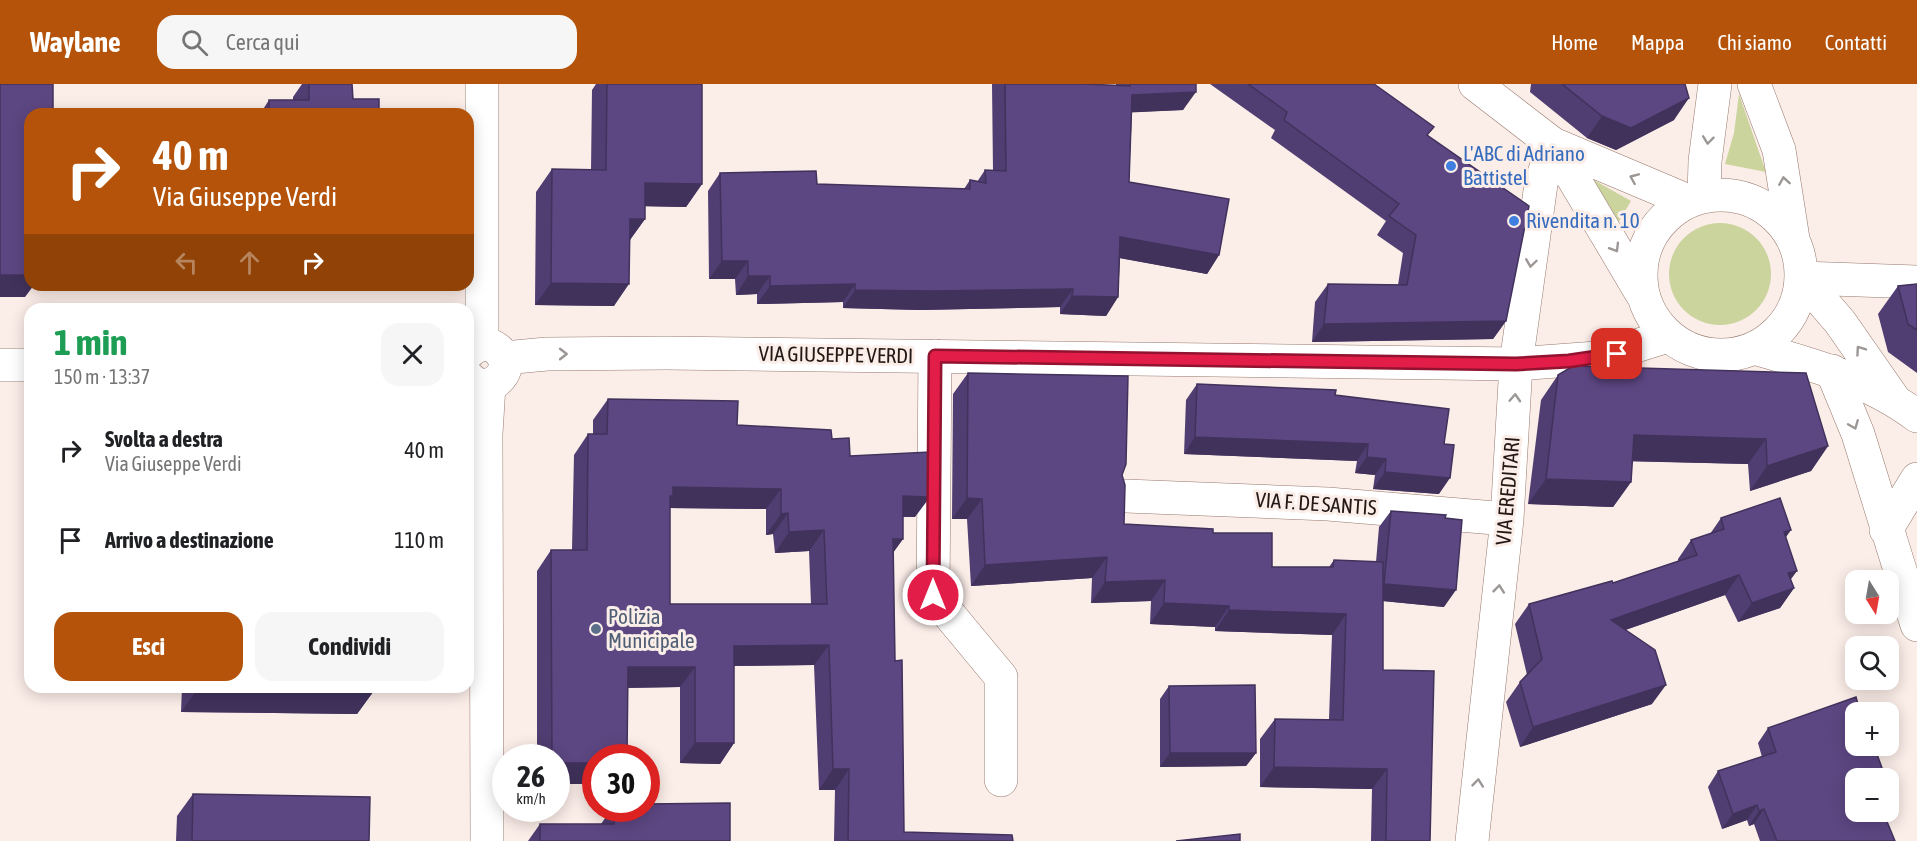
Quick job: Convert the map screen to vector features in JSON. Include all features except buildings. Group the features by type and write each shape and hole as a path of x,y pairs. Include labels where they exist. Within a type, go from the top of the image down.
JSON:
{"street":[{"path":"482,84 482,364 486,434 487,841"},
{"path":"1475,84 1553,144 1696,198 1737,196 1767,208 1782,222 1793,239"},
{"path":"1642,294 1641,260 1646,244 1656,226 1671,212 1696,198 1705,161 1715,84"},
{"path":"1553,144 1642,294 1656,324 1668,336 1694,351 1725,355 1754,348 1776,333 1792,312 1802,278 1800,258 1793,239 1779,150 1754,84"},
{"name":"VIA EREDITARI","path":"1472,841 1507,519 1516,364 1542,184 1553,144"},
{"path":"1802,278 1917,282"},
{"path":"1802,278 1840,322 1905,407"},
{"name":"VIA GIUSEPPE VERDI","path":"482,364 547,354 642,353 1516,364 1597,358 1668,336"},
{"path":"1754,348 1832,371 1905,407"},
{"name":"VIA GIUSEPPE VERDI","path":"935,356 933,595 1001,677 1001,780"},
{"path":"0,365 24,365"},
{"path":"1832,371 1858,434 1917,625"},
{"path":"1884,523 1917,479"},
{"name":"VIA F. DE SANTIS","path":"1126,496 1317,503 1507,519"}],"green space":[{"path":"1739,94 1766,172 1725,164 1734,133"},
{"path":"1585,175 1631,201 1615,228"},
{"path":"1720,223 1740,227 1756,238 1767,254 1771,274 1767,294 1756,310 1740,321 1720,325 1700,321 1684,310 1673,294 1669,274 1673,254 1684,238 1700,227"}],"place":[{"name":"L'ABC di Adriano Battistel","path":"1451,166"},
{"name":"Rivendita n. 10","path":"1514,221"},
{"name":"Polizia Municipale","path":"596,629"}],"route":[{"path":"933,595 935,356 1516,364 1569,361 1617,354"}]}
